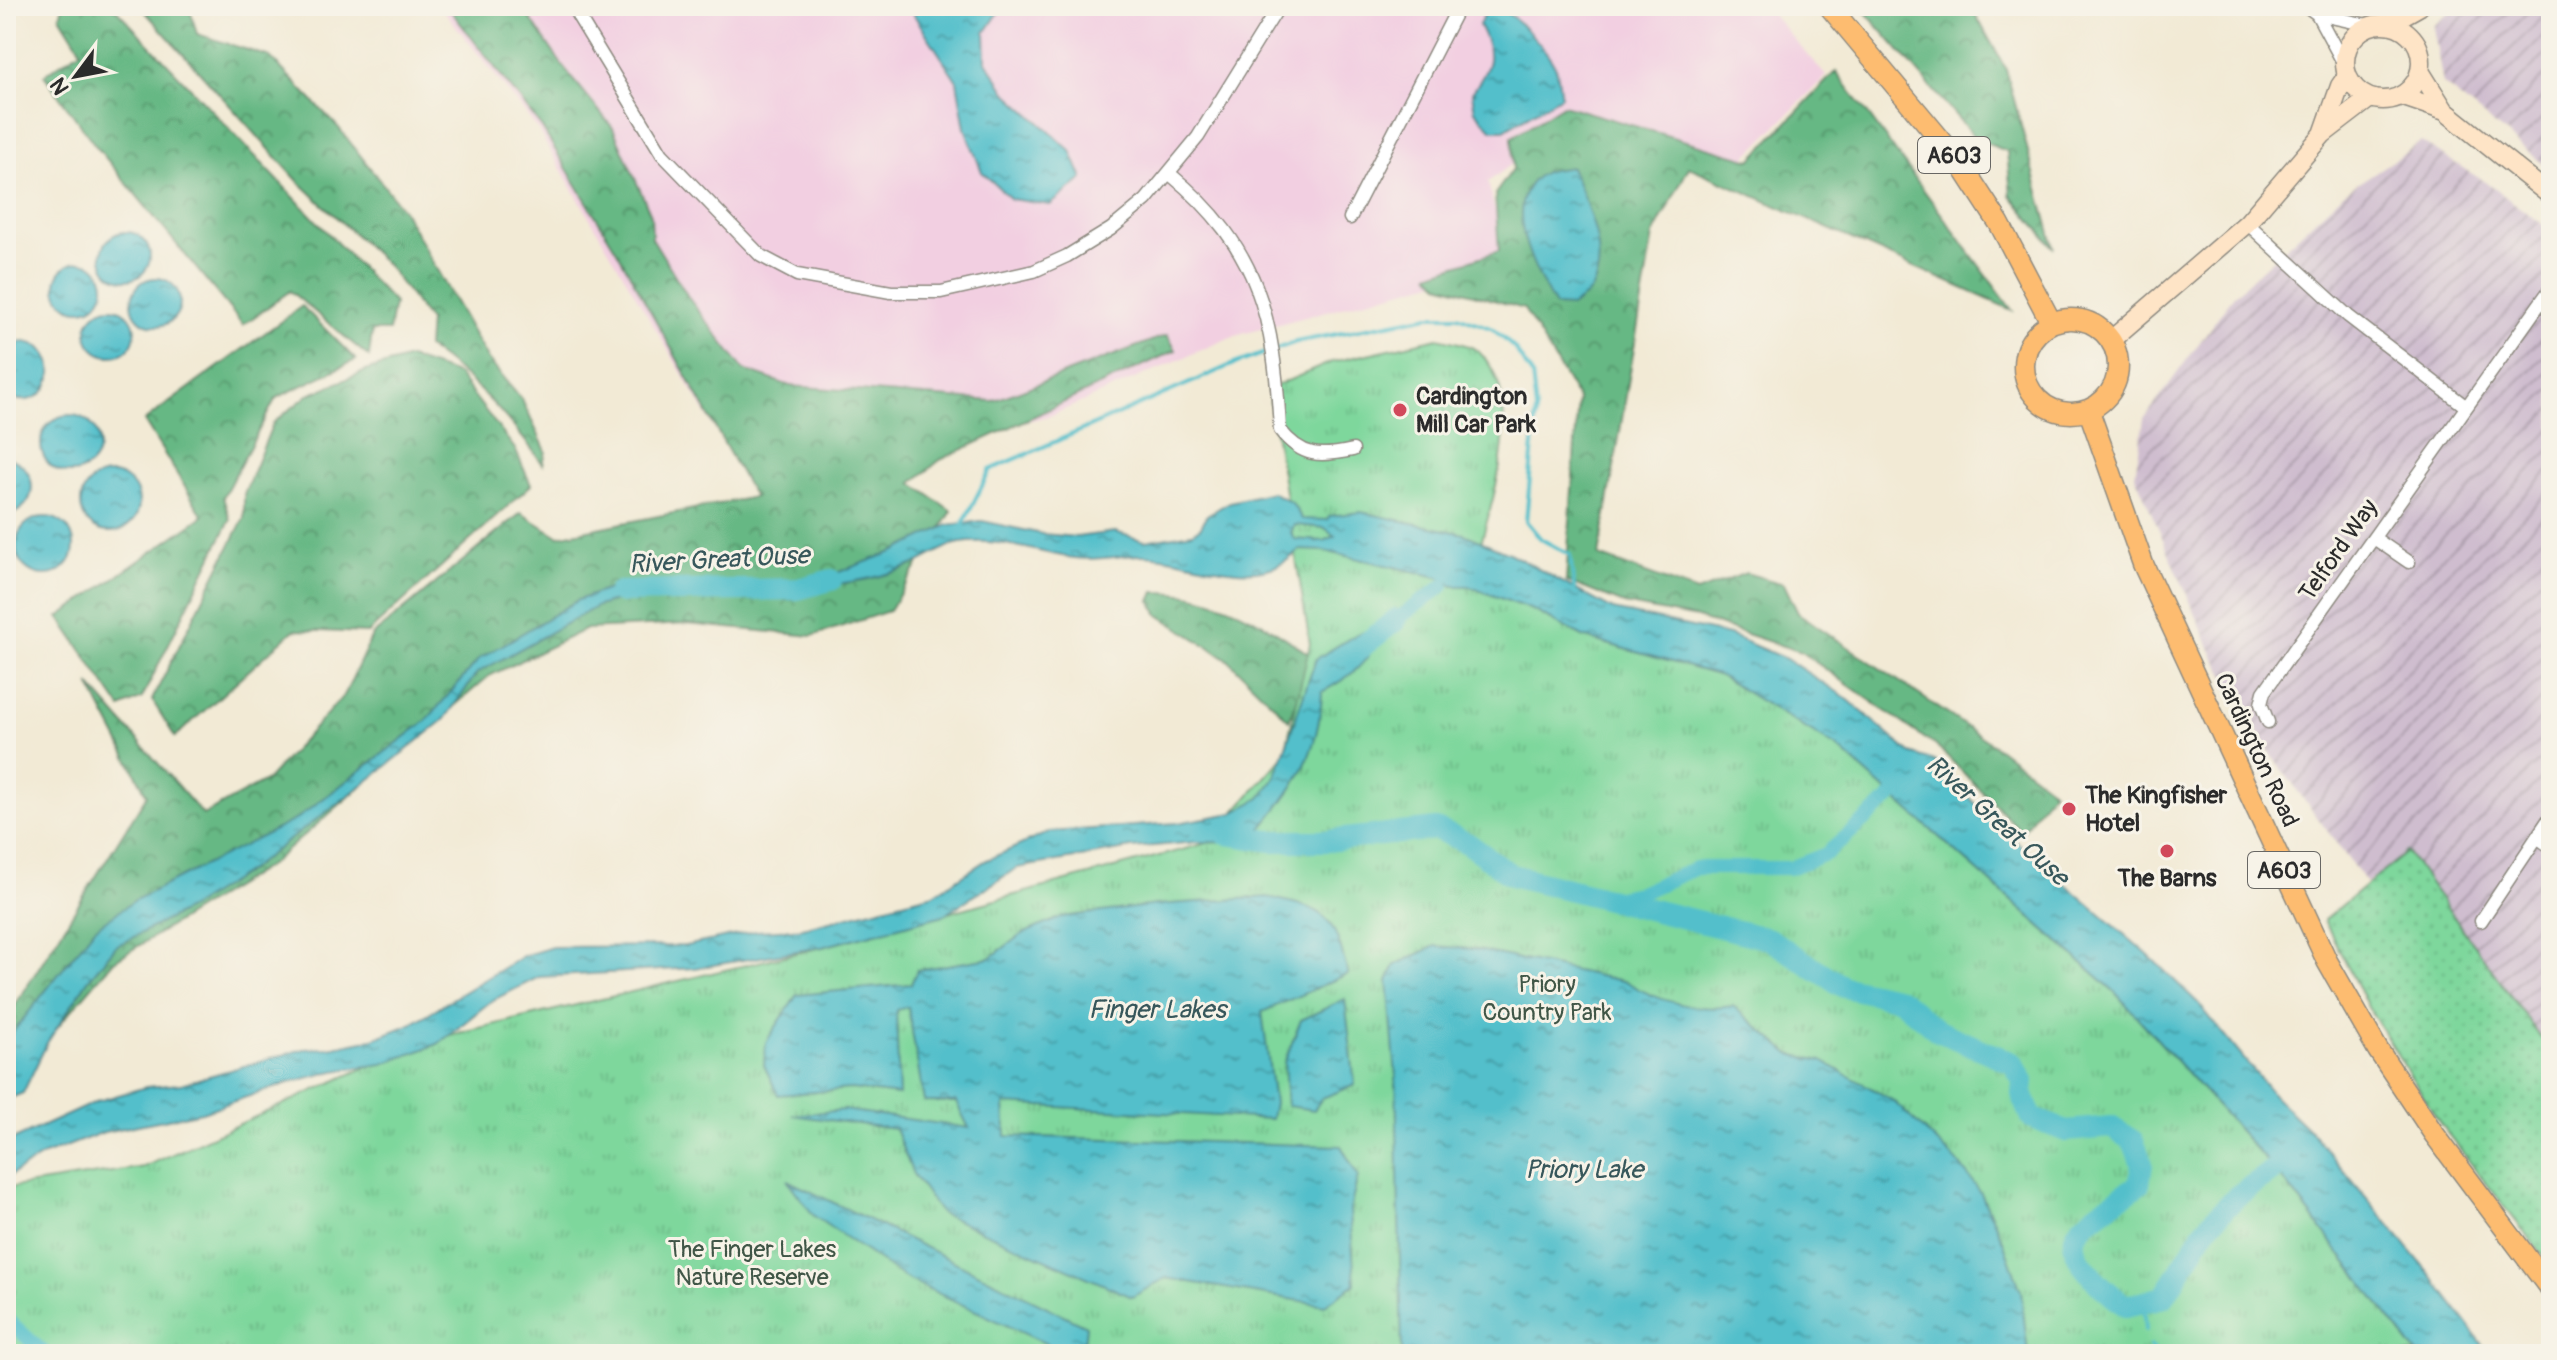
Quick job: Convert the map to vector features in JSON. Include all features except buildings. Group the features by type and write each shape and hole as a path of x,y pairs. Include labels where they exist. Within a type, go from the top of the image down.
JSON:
{"main road":[{"name":"A603","path":"1829,6 1960,163 1999,223 2051,322"},
{"path":"2068,318 2085,320 2102,329 2111,340 2118,357 2118,376 2108,398 2089,411 2066,414 2045,406 2029,390 2023,366 2027,348 2037,332 2051,322 2068,318"},
{"name":"Cardington Road","path":"2089,411 2143,564 2327,961 2378,1050 2434,1134 2551,1290"}],"street":[{"path":"572,6 651,141 761,256 797,275 891,292 941,292 1034,271 1067,256 1111,229 1170,174 1198,137 1279,6"},
{"path":"1350,218 1457,10 1441,6"},
{"path":"2323,134 2346,71 2350,42 2420,6"},
{"path":"2414,40 2426,6"},
{"path":"2311,10 2403,27 2414,40 2420,55 2420,71 2445,111 2551,196"},
{"path":"2311,10 2357,89 2370,98"},
{"path":"2401,96 2420,71"},
{"path":"2111,340 2247,223 2323,134 2370,98 2401,96 2445,111"},
{"path":"1170,174 1215,216 1238,246 1261,296 1268,321 1278,390 1280,430 1290,442 1313,455 1353,450"},
{"path":"2247,223 2348,316 2465,406"},
{"name":"Telford Way","path":"2268,722 2261,704 2264,692 2551,288"},
{"path":"2374,538 2409,562"},
{"path":"2481,921 2551,816"},
{"path":"2537,837 2551,847"}],"shaded area":[{"path":"440,6 1765,6 1826,76 1744,159 1579,113 1488,182 1507,262 1231,337 1052,415 751,490 536,127"},
{"path":"2458,6 2551,6 2551,170 2443,84 2433,26"},
{"path":"2421,142 2487,183 2551,231 2551,1052 2407,853 2366,883 2271,755 2212,652 2135,475 2144,419 2234,295 2345,192"}],"green space":[{"path":"63,6 113,6 394,303 389,331 372,331 369,357 290,291 243,325 95,145 44,75 81,50 60,16"},
{"path":"140,6 189,6 197,34 270,57 338,127 403,210 488,360 522,400 546,451 543,464 490,400 427,347 429,321 387,265 298,181"},
{"path":"447,6 522,6 562,65 613,128 651,215 652,238 690,300 744,370 790,386 993,401 1167,335 1176,350 940,460 912,483 952,511 889,611 812,636 687,624 586,629 489,676 271,864 114,961 18,1073 6,1075 6,1020 147,795 89,684 203,815 267,780 345,694 372,636 521,513 558,536 754,497 617,251 542,128"},
{"path":"1860,6 1971,6 2006,70 2054,248 2011,195 2007,151 1977,140"},
{"path":"1836,71 2012,310 1689,167 1653,235 1599,556 1697,592 1746,573 1784,584 1798,613 1998,748 2053,790 2022,832 1940,749 1801,652 1697,618 1624,604 1566,581 1578,399 1524,309 1440,284 1429,274 1499,251 1495,194 1513,169 1512,137 1563,105 1751,160"},
{"path":"302,306 356,360 276,398 223,497 230,520 142,698 121,708 59,617 203,516 144,421"},
{"name":"Priory Country Park","path":"1438,338 1478,351 1494,373 1502,401 1504,432 1500,464 1469,586 1535,611 1583,637 1718,675 1837,747 2114,991 2287,1184 2417,1354 6,1354 6,1188 144,1167 424,1041 822,947 1207,843 1284,756 1310,644 1268,389 1332,362"},
{"path":"409,358 457,374 515,449 531,485 368,633 294,630 175,737 152,700 244,518 244,494 273,423 308,395 371,369"},
{"path":"1155,592 1199,597 1240,612 1314,658 1289,720 1226,658 1159,615 1151,601"},
{"path":"2407,852 2551,1052 2551,1266 2441,1125 2368,1007 2324,920"}],"water":[{"path":"913,6 1003,6 985,33 986,61 1007,93 1071,151 1083,179 1050,205 1011,199 982,172 965,128 957,81 914,15"},
{"path":"1489,6 1507,13 1538,42 1557,71 1561,96 1504,130 1492,130 1475,111 1472,93 1489,60 1479,25"},
{"path":"1571,167 1594,228 1599,261 1591,290 1571,307 1555,306 1530,257 1521,220 1522,202 1528,187 1544,172"},
{"path":"126,232 143,239 150,256 143,273 126,280 109,273 102,256 109,239"},
{"path":"80,262 97,269 104,286 97,303 80,310 63,303 56,286 63,269"},
{"path":"156,278 173,285 180,302 173,319 156,326 139,319 132,302 139,285"},
{"path":"111,308 128,315 135,332 128,349 111,356 94,349 87,332 94,315"},
{"path":"15,342 33,344 44,352 50,363 51,376 46,388 37,397 23,400 6,396 6,346"},
{"path":"70,415 91,423 99,444 91,465 70,473 49,465 41,444 49,423"},
{"path":"6,457 25,469 32,487 26,505 6,516"},
{"path":"110,474 131,482 139,503 131,524 110,532 89,524 81,503 89,482"},
{"path":"1272,492 1292,503 1302,519 1328,520 1329,516 1361,512 1464,534 1511,554 1613,610 1729,635 1786,659 1845,697 1910,753 1935,761 1990,819 2147,954 2198,1003 2275,1097 2316,1137 2430,1274 2490,1354 2417,1354 2287,1184 2114,991 1838,748 1718,675 1583,637 1535,611 1468,586 1453,586 1438,577 1324,551 1299,550 1282,563 1264,570 1244,571 1142,555 1083,559 989,542 960,543 897,571 869,579 796,588 895,551 948,525 982,521 1042,534 1076,537 1115,532 1145,541 1192,533 1201,527 1207,515 1230,502","holes":["1295,525 1325,528 1335,536 1324,541 1294,539 1291,532"]},
{"path":"45,517 66,525 74,546 66,567 45,575 24,567 16,546 24,525"},
{"path":"622,584 707,589 646,592 598,606 477,673 444,720 374,776 248,871 188,909 116,946 88,980 47,1043 23,1093 6,1100 6,1041 95,928 135,900 295,820 426,721 479,659 578,600"},
{"path":"1373,630 1378,637 1363,663 1349,676 1322,692 1320,716 1309,756 1290,791 1249,843 1196,842 1132,848 1017,868 944,915 822,947 695,968 539,977 491,1001 438,1044 383,1064 334,1071 288,1083 202,1112 104,1132 44,1155 6,1178 6,1143 98,1101 146,1087 181,1084 304,1049 329,1048 373,1039 411,1024 523,956 552,947 685,946 756,931 799,929 934,894 985,861 1049,832 1177,823 1233,813 1260,798 1275,778 1316,659 1357,634"},
{"name":"Finger Lakes","path":"1267,897 1304,906 1325,918 1337,938 1348,974 1262,1012 1274,1103 1271,1119 1004,1104 1006,1136 1341,1146 1358,1176 1350,1210 1355,1284 1325,1305 1166,1278 1132,1297 940,1213 913,1174 895,1129 792,1115 844,1110 969,1128 956,1102 924,1102 908,1007 896,1010 899,1095 851,1089 778,1095 764,1065 766,1042 797,995 911,984 917,970 990,958 1022,934 1062,917 1156,905"},
{"name":"Priory Lake","path":"1435,946 1473,949 1627,982 1651,995 1692,1006 1733,1006 1790,1054 1822,1061 1892,1100 1957,1161 1981,1193 2021,1291 2028,1354 1402,1354 1396,1077 1388,981 1395,965"},
{"name":"Finger Lakes","path":"1345,999 1355,1085 1322,1098 1314,1110 1287,1106 1284,1063 1301,1020"},
{"path":"787,1180 1086,1326 1083,1354 1068,1354 905,1278 814,1216"}],"waterway":[{"path":"962,526 990,470 1229,366 1296,342 1429,316 1458,316 1493,329 1514,348 1532,375 1536,411 1526,521 1541,539 1570,555 1575,594"},
{"name":"River Great Ouse","path":"619,592 798,589 831,580"},
{"path":"1396,620 1443,586"},
{"path":"1355,652 1396,620"},
{"path":"1602,901 1642,892 1696,868 1790,868 1826,854 1906,784"},
{"path":"1226,834 1270,841 1327,841 1436,829 1467,843 1511,875 1769,939 1844,987 1900,999 1938,1031 2013,1063 2023,1081 2022,1094 2032,1118 2066,1131 2111,1127 2133,1141 2142,1164 2139,1184 2082,1226 2075,1236 2079,1259 2087,1270 2126,1306 2164,1297 2205,1229 2237,1196 2290,1159"},
{"path":"2144,1302 2146,1330"},
{"path":"6,1318 45,1354"},
{"path":"2150,1346 2158,1354"}],"place":[{"name":"Cardington Mill Car Park","path":"1400,410"},
{"name":"The Kingfisher Hotel","path":"2069,809"},
{"name":"The Barns","path":"2167,851"}],"park label":[{"name":"The Finger Lakes Nature Reserve","path":"752,1263"}]}
